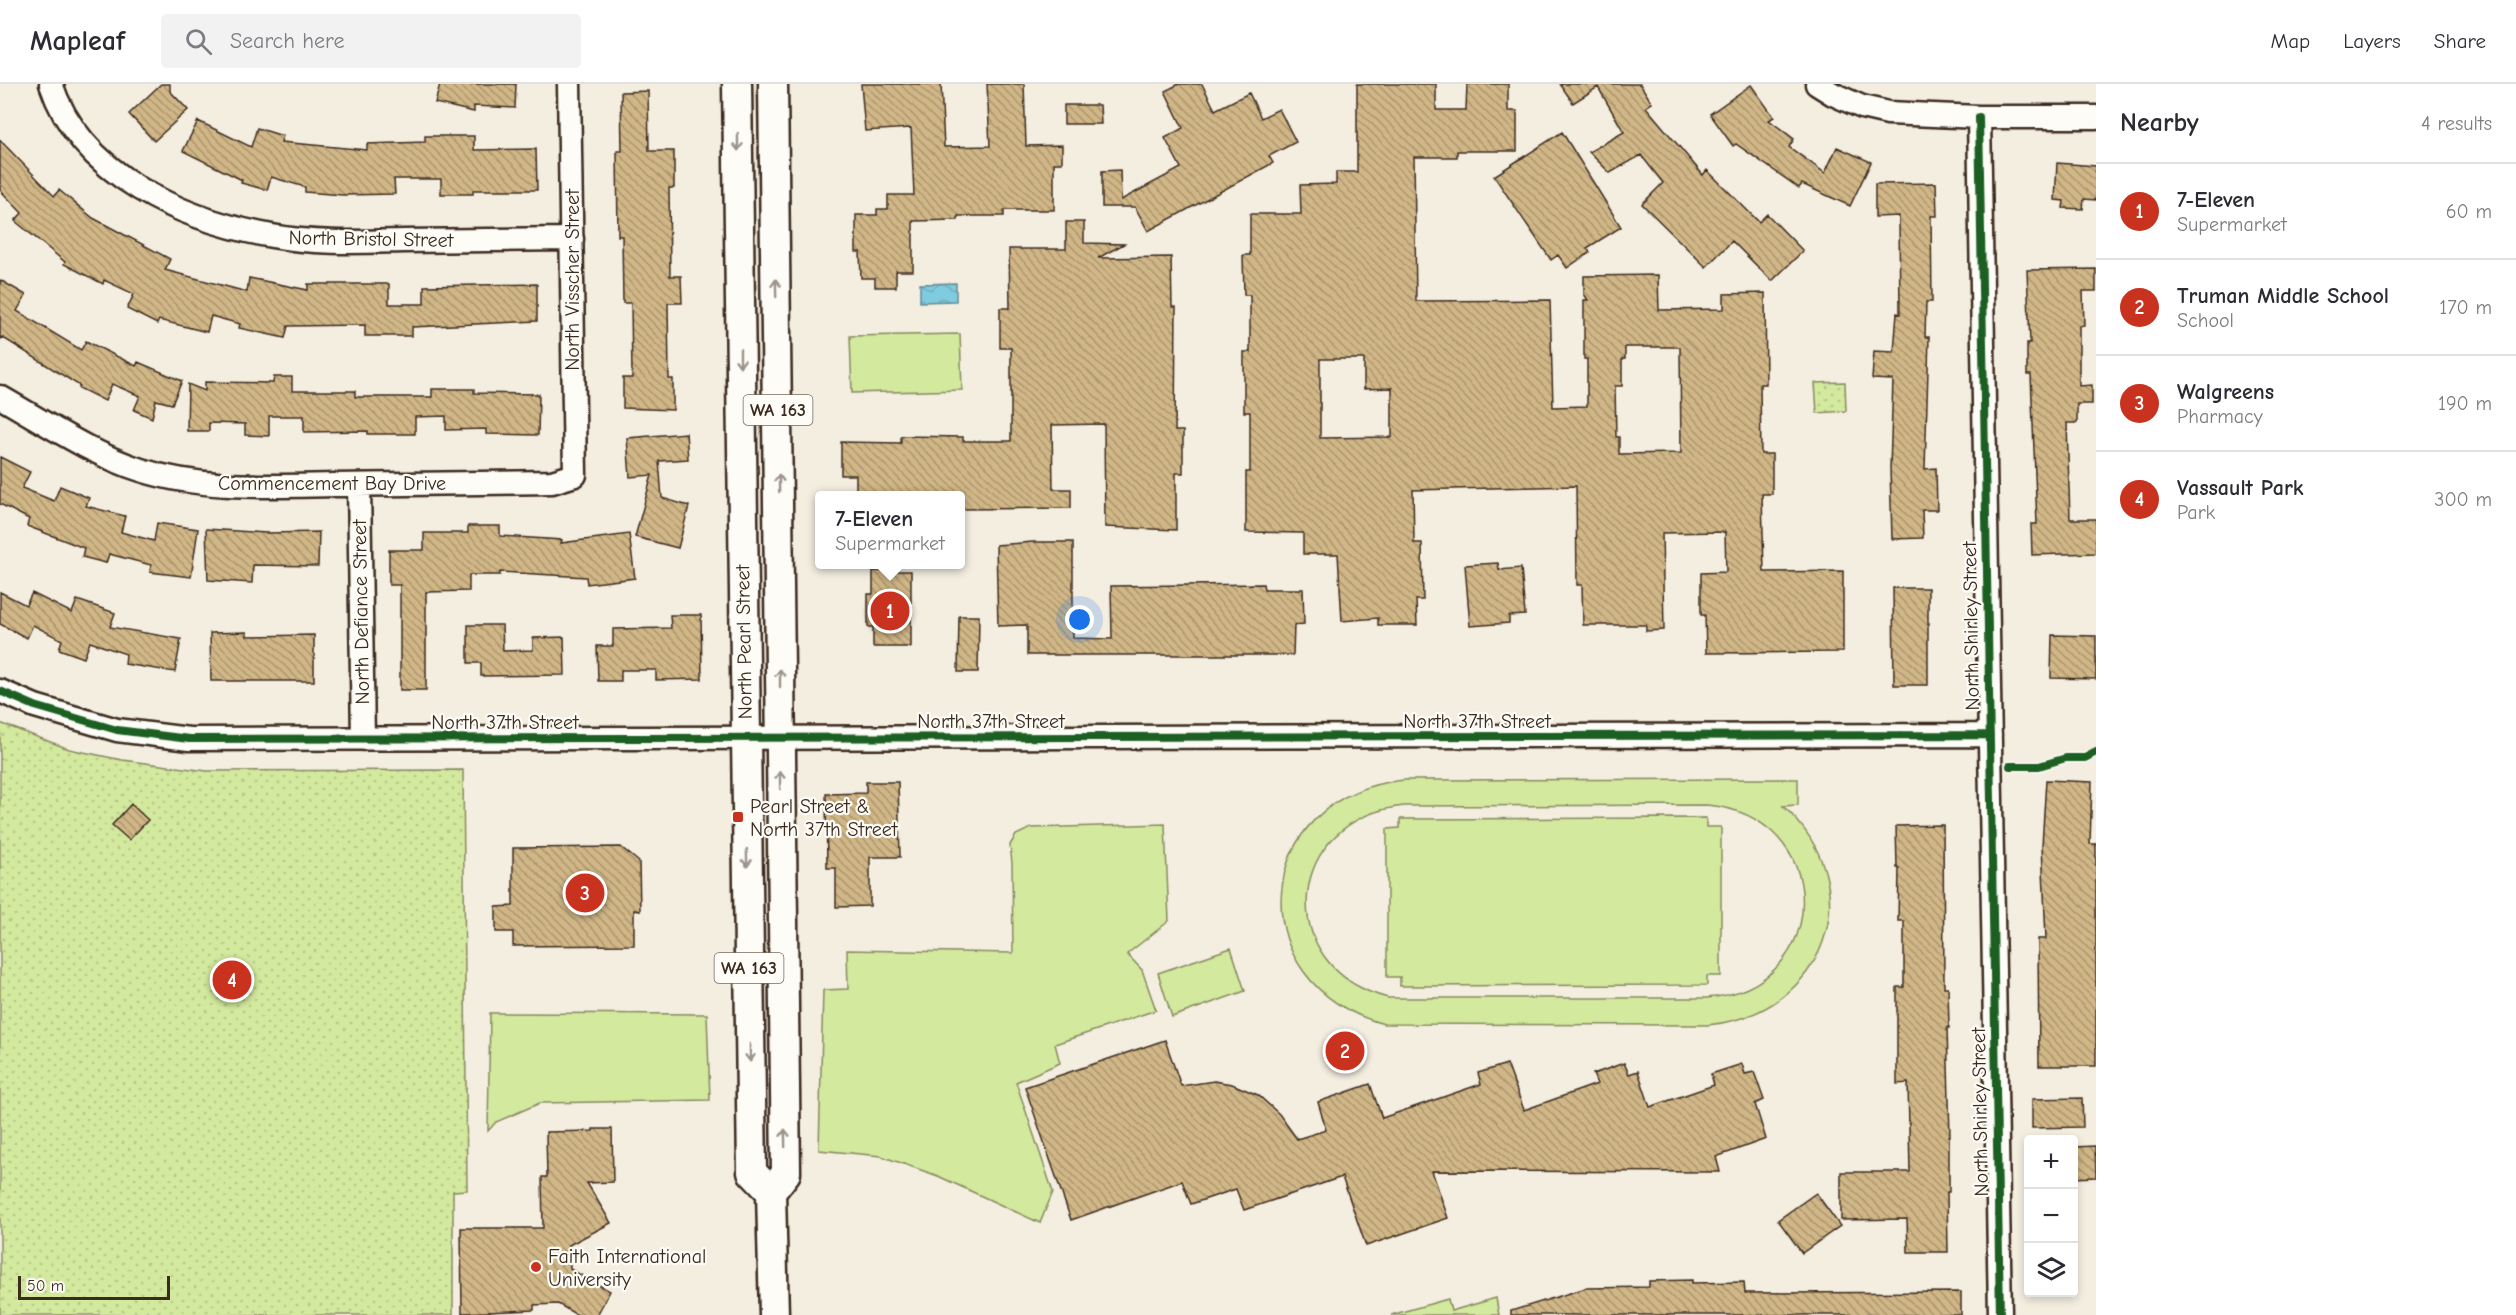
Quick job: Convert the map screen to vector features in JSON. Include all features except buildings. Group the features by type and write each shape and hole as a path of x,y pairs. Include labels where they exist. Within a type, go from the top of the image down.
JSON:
{"main road":[{"name":"North Pearl Street","path":"737,84 752,1172 771,1192 786,1173 773,84"},
{"path":"771,1192 774,1315"}],"street":[{"name":"North Bristol Street","path":"51,84 58,105 73,130 98,159 144,191 172,206 234,227 272,236 317,241 572,239"},
{"name":"North Visscher Street","path":"569,84 575,475"},
{"path":"1816,84 1862,107 1888,113 1979,117 2096,117"},
{"name":"North Shirley Street","path":"1979,117 2000,1315"},
{"name":"Commencement Bay Drive","path":"0,397 60,434 106,457 143,471 227,486 552,482 575,475"},
{"name":"North Defiance Street","path":"359,485 363,739"},
{"name":"North 37th Street","path":"0,691 35,706 117,730 189,739 1990,735"}],"green space":[{"path":"960,334 962,390 852,393 850,336"},
{"path":"1845,382 1846,411 1817,413 1815,383"},
{"path":"0,723 69,749 122,760 207,771 463,770 467,1190 453,1191 453,1315 0,1315"},
{"path":"1798,779 1798,805 1783,806 1810,838 1825,873 1829,908 1823,942 1807,972 1782,998 1748,1016 1707,1025 1384,1024 1336,1003 1303,971 1285,933 1282,892 1292,853 1316,818 1353,793 1404,780","holes":["1706,805 1748,816 1778,838 1796,868 1802,902 1797,935 1779,965 1749,987 1707,998 1388,998 1350,982 1325,957 1310,927 1308,895 1316,864 1335,837 1364,816 1404,806"]},
{"path":"1706,818 1706,827 1721,827 1721,976 1707,976 1707,985 1400,986 1400,977 1387,977 1387,829 1400,828 1400,819"},
{"path":"1165,824 1169,921 1127,954 1142,970 1156,1010 1055,1044 1060,1063 1016,1082 1053,1192 1040,1223 938,1176 881,1156 819,1150 823,990 848,989 847,950 1013,953 1010,845 1016,835 1031,828"},
{"path":"1231,948 1245,991 1172,1017 1158,973"},
{"path":"490,1013 707,1014 710,1100 540,1103 496,1122 488,1131"},
{"path":"1496,1298 1499,1315 1391,1315 1448,1299 1451,1311"}],"water":[{"path":"956,283 956,301 920,302 920,284"}],"cycle path":[{"path":"1979,117 2000,1315"},
{"path":"0,691 35,706 117,730 189,739 1990,735"},
{"path":"2010,766 2039,766 2066,758 2085,758 2096,752"}],"place":[{"name":"7-Eleven","path":"890,611"},
{"name":"Pearl Street & North 37th Street","path":"738,817"},
{"name":"Walgreens","path":"585,893"},
{"name":"Vassault Park","path":"232,980"},
{"name":"Truman Middle School","path":"1345,1051"},
{"name":"Faith International University","path":"536,1267"}]}
